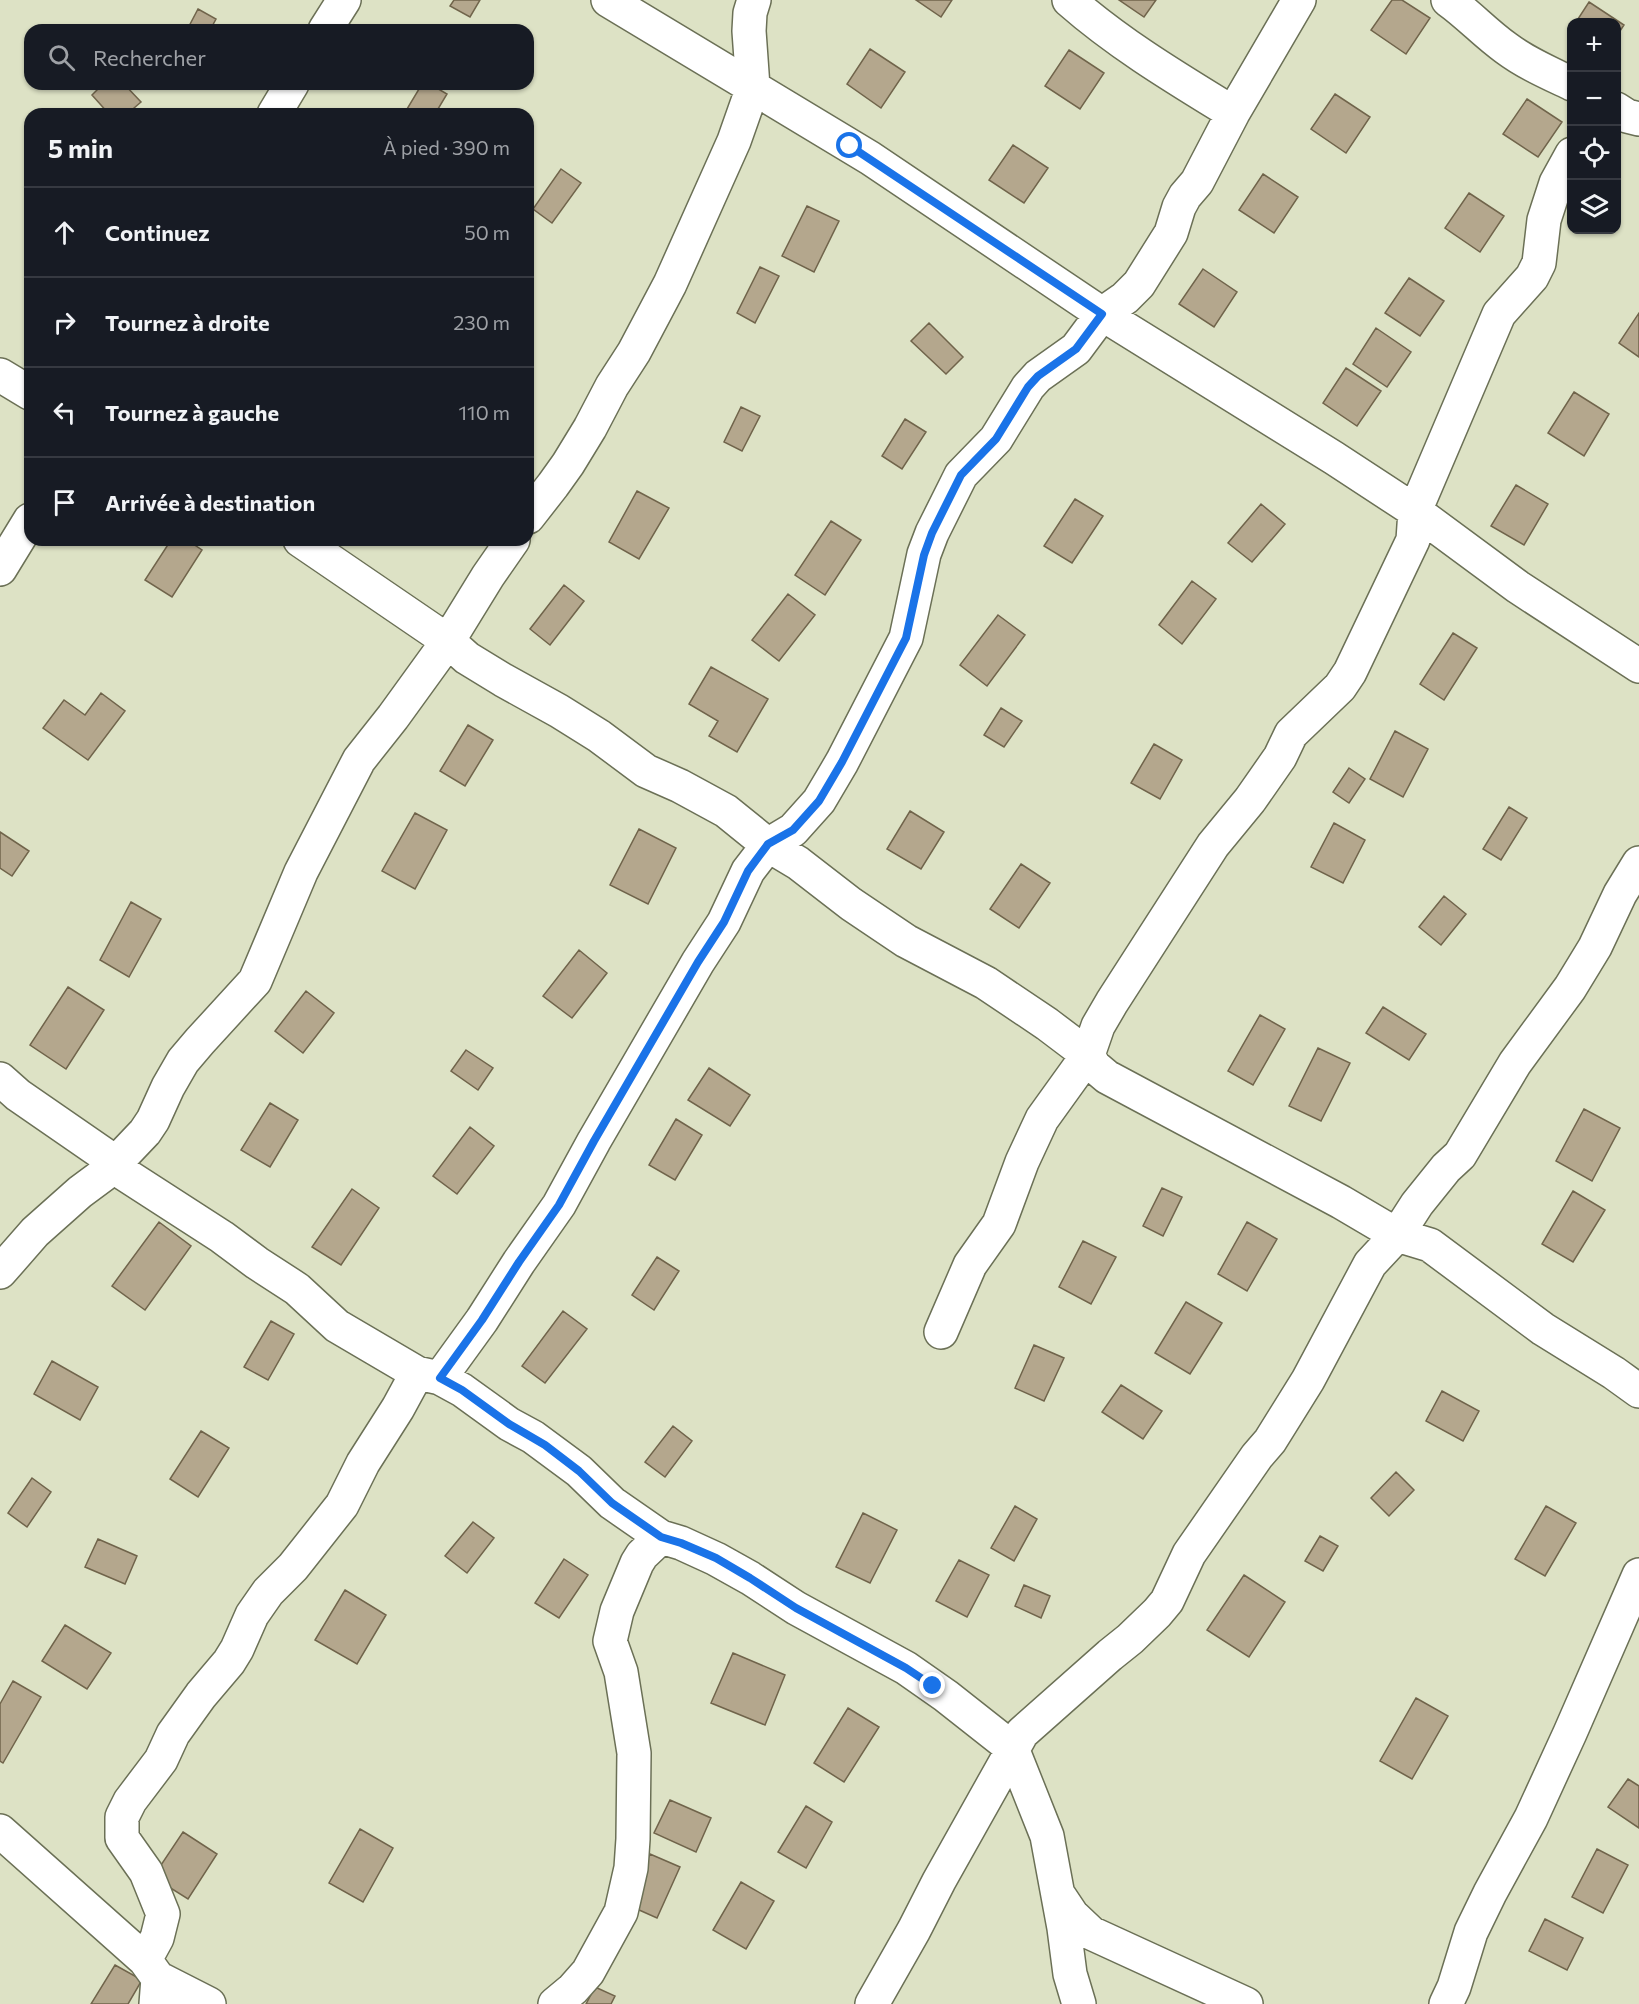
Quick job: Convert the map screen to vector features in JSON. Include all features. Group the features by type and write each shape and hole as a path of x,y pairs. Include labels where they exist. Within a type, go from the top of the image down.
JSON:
{"main road":[{"path":"329,24 344,0"},
{"path":"608,0 870,158 1102,314 1334,458 1415,512 1518,587 1639,666"},
{"path":"534,510 568,464 659,306 734,141 753,87 749,31 750,13 754,0"},
{"path":"1069,0 1084,14 1164,71 1233,113"},
{"path":"153,1980 157,1938 163,1914 146,1872 122,1838 122,1817 130,1801 161,1760 173,1734 201,1695 229,1662 252,1615 268,1592 293,1566 342,1505 363,1463 398,1408 482,1320 559,1205 692,971 724,922 748,871 768,844 793,830 819,801 906,638 928,544 961,475 996,439 1028,387 1038,376 1076,349 1102,314 1125,298 1139,284 1171,232 1185,196 1197,182 1233,113 1299,0"},
{"path":"1448,0 1507,49 1567,81"},
{"path":"278,108 288,90"},
{"path":"1621,112 1639,119"},
{"path":"941,1332 969,1265 999,1224 1022,1162 1042,1119 1088,1055 1098,1026 1213,844 1250,800 1274,765 1291,734 1340,687 1350,672 1413,540 1415,512 1499,314 1532,277 1539,263 1544,220 1556,183 1567,163"},
{"path":"0,375 24,389"},
{"path":"0,569 24,530"},
{"path":"309,546 448,641 467,658 599,736 646,771 726,811 768,844 906,941 986,983 1088,1055 1094,1066 1107,1077 1341,1202 1397,1235 1430,1245 1543,1329 1639,1391"},
{"path":"0,1272 35,1232 80,1192 107,1172 149,1126 183,1061 255,981 301,872 336,808 354,769 448,641 509,546"},
{"path":"872,2004 1022,1733 1130,1639 1167,1601 1189,1554 1257,1456 1270,1441 1308,1380 1370,1264 1397,1235 1446,1168 1460,1155 1515,1063 1570,988 1639,863"},
{"path":"0,1079 18,1095 116,1162 126,1175 297,1289 337,1326 429,1376 462,1390 509,1424 548,1448 579,1471 612,1503 661,1537 716,1558 796,1608 906,1668 1012,1748 1047,1836 1070,1974 1079,2004"},
{"path":"555,2004 588,1972 621,1912 631,1868 634,1753 621,1672 610,1641 616,1611 637,1563 661,1537"},
{"path":"1446,2004 1454,1987 1471,1932 1531,1818 1639,1575"},
{"path":"0,1831 153,1980 209,2004"},
{"path":"1058,1893 1072,1915 1091,1933 1246,2004"}],"building":[{"path":"454,0 480,0 470,17 450,6"},
{"path":"916,0 952,0 941,17"},
{"path":"1119,0 1156,0 1144,17"},
{"path":"1392,0 1402,0 1430,18 1406,54 1371,30"},
{"path":"1589,2 1613,18 1579,18"},
{"path":"198,9 216,19 213,24 190,24"},
{"path":"870,49 905,72 881,108 847,84"},
{"path":"1069,50 1104,73 1080,109 1045,86"},
{"path":"97,90 130,90 141,102 134,108 104,108 92,95"},
{"path":"418,90 440,90 447,94 439,108 408,108"},
{"path":"1335,94 1370,117 1346,153 1311,129"},
{"path":"1527,99 1562,122 1538,157 1503,134"},
{"path":"1013,145 1048,168 1024,203 989,180"},
{"path":"561,169 581,183 552,223 534,208"},
{"path":"1263,174 1298,197 1274,233 1239,210"},
{"path":"1469,193 1504,216 1480,252 1445,228"},
{"path":"807,206 839,221 814,272 782,256"},
{"path":"760,267 779,276 755,323 737,313"},
{"path":"1203,269 1237,292 1214,327 1179,304"},
{"path":"1409,278 1444,301 1420,336 1385,313"},
{"path":"1639,313 1639,357 1619,343"},
{"path":"929,323 963,357 946,374 911,341"},
{"path":"1376,328 1411,352 1387,387 1353,364"},
{"path":"1346,368 1381,391 1357,426 1323,403"},
{"path":"1574,392 1609,414 1584,456 1548,433"},
{"path":"741,407 760,416 742,451 724,442"},
{"path":"905,419 926,432 902,469 882,456"},
{"path":"1516,485 1548,504 1524,545 1491,526"},
{"path":"637,491 669,508 639,559 609,542"},
{"path":"1075,499 1103,516 1072,563 1044,546"},
{"path":"1261,504 1285,524 1252,562 1228,543"},
{"path":"831,521 861,540 825,595 795,575"},
{"path":"167,546 196,546 202,550 172,597 145,580"},
{"path":"1192,581 1216,599 1182,644 1159,625"},
{"path":"564,585 584,601 550,645 530,629"},
{"path":"788,594 815,615 779,661 752,640"},
{"path":"998,615 1025,635 987,686 960,665"},
{"path":"1453,633 1477,648 1444,700 1420,684"},
{"path":"711,667 768,699 737,752 709,736 718,721 689,704"},
{"path":"101,693 125,711 88,760 43,728 64,700 85,715"},
{"path":"1001,708 1022,721 1004,747 984,735"},
{"path":"468,725 493,740 465,786 440,771"},
{"path":"1395,731 1428,749 1403,797 1370,779"},
{"path":"1154,744 1182,760 1160,799 1131,783"},
{"path":"1349,768 1365,779 1349,803 1333,792"},
{"path":"1509,807 1527,818 1501,860 1483,849"},
{"path":"910,811 944,832 921,869 887,849"},
{"path":"415,813 447,830 415,889 382,871"},
{"path":"1334,823 1365,840 1343,883 1311,867"},
{"path":"639,829 676,848 648,904 610,885"},
{"path":"0,832 29,851 12,876 0,868"},
{"path":"1021,864 1050,883 1019,928 990,909"},
{"path":"1444,896 1466,914 1441,945 1419,927"},
{"path":"131,902 161,919 129,977 100,960"},
{"path":"579,950 607,973 572,1018 543,996"},
{"path":"68,987 104,1010 66,1069 30,1045"},
{"path":"306,991 334,1013 303,1053 275,1031"},
{"path":"1383,1007 1426,1034 1409,1060 1366,1033"},
{"path":"1260,1015 1285,1029 1253,1085 1228,1071"},
{"path":"1318,1048 1350,1063 1321,1121 1289,1106"},
{"path":"466,1050 493,1068 478,1090 451,1071"},
{"path":"709,1068 750,1095 730,1126 688,1100"},
{"path":"270,1103 298,1120 270,1167 241,1150"},
{"path":"1584,1109 1620,1128 1592,1181 1556,1161"},
{"path":"676,1119 702,1135 675,1180 649,1165"},
{"path":"470,1127 494,1146 457,1194 433,1176"},
{"path":"1162,1188 1182,1197 1163,1236 1143,1226"},
{"path":"352,1189 379,1208 341,1265 312,1247"},
{"path":"1573,1191 1605,1210 1573,1262 1542,1244"},
{"path":"159,1222 191,1246 145,1310 112,1286"},
{"path":"1247,1222 1277,1239 1247,1291 1218,1274"},
{"path":"1083,1241 1116,1257 1091,1304 1059,1287"},
{"path":"657,1257 679,1271 654,1310 632,1295"},
{"path":"1186,1302 1222,1323 1190,1374 1155,1353"},
{"path":"563,1311 587,1329 545,1383 522,1366"},
{"path":"271,1321 294,1334 268,1380 244,1367"},
{"path":"1034,1345 1064,1358 1044,1401 1015,1388"},
{"path":"52,1361 98,1387 80,1420 34,1394"},
{"path":"1121,1385 1162,1411 1143,1439 1102,1412"},
{"path":"1442,1391 1479,1411 1463,1441 1426,1421"},
{"path":"673,1426 692,1441 665,1477 645,1462"},
{"path":"201,1431 229,1448 198,1497 170,1479"},
{"path":"1396,1472 1414,1490 1389,1516 1371,1498"},
{"path":"32,1478 51,1492 27,1527 8,1513"},
{"path":"1015,1506 1037,1519 1014,1561 991,1548"},
{"path":"1546,1506 1576,1523 1545,1576 1515,1559"},
{"path":"863,1513 897,1530 870,1583 836,1567"},
{"path":"473,1522 494,1538 467,1573 445,1556"},
{"path":"1320,1536 1338,1546 1323,1571 1305,1561"},
{"path":"98,1539 137,1556 125,1584 85,1567"},
{"path":"564,1559 588,1575 559,1618 535,1603"},
{"path":"959,1560 989,1575 967,1617 936,1601"},
{"path":"1244,1575 1285,1602 1249,1657 1207,1630"},
{"path":"1024,1585 1050,1596 1041,1618 1015,1606"},
{"path":"345,1590 386,1615 357,1664 315,1640"},
{"path":"65,1625 111,1653 87,1689 42,1661"},
{"path":"733,1653 785,1675 765,1725 711,1703"},
{"path":"13,1681 41,1697 3,1763 0,1761 0,1704"},
{"path":"1416,1698 1448,1716 1412,1779 1380,1761"},
{"path":"848,1708 879,1727 844,1782 814,1763"},
{"path":"1628,1779 1639,1786 1639,1828 1608,1807"},
{"path":"670,1800 711,1818 696,1852 654,1833"},
{"path":"806,1806 832,1822 806,1868 778,1852"},
{"path":"360,1829 393,1848 363,1902 329,1883"},
{"path":"183,1832 217,1854 188,1899 153,1877"},
{"path":"1597,1849 1628,1865 1603,1913 1572,1897"},
{"path":"650,1854 680,1867 657,1918 628,1905"},
{"path":"741,1882 774,1901 746,1949 713,1930"},
{"path":"1545,1919 1583,1938 1567,1970 1529,1951"},
{"path":"115,1965 142,1980 128,2004 91,2004"},
{"path":"595,1987 615,1996 611,2004 586,2004"}],"route":[{"path":"850,146 1102,314 1076,349 1038,376 1028,387 996,439 961,475 932,533 924,555 906,638 842,762 819,801 793,830 768,844 748,871 724,922 698,962 559,1205 440,1378 545,1445 579,1471 612,1503 661,1537 716,1558 796,1608 906,1668 933,1686"}]}
